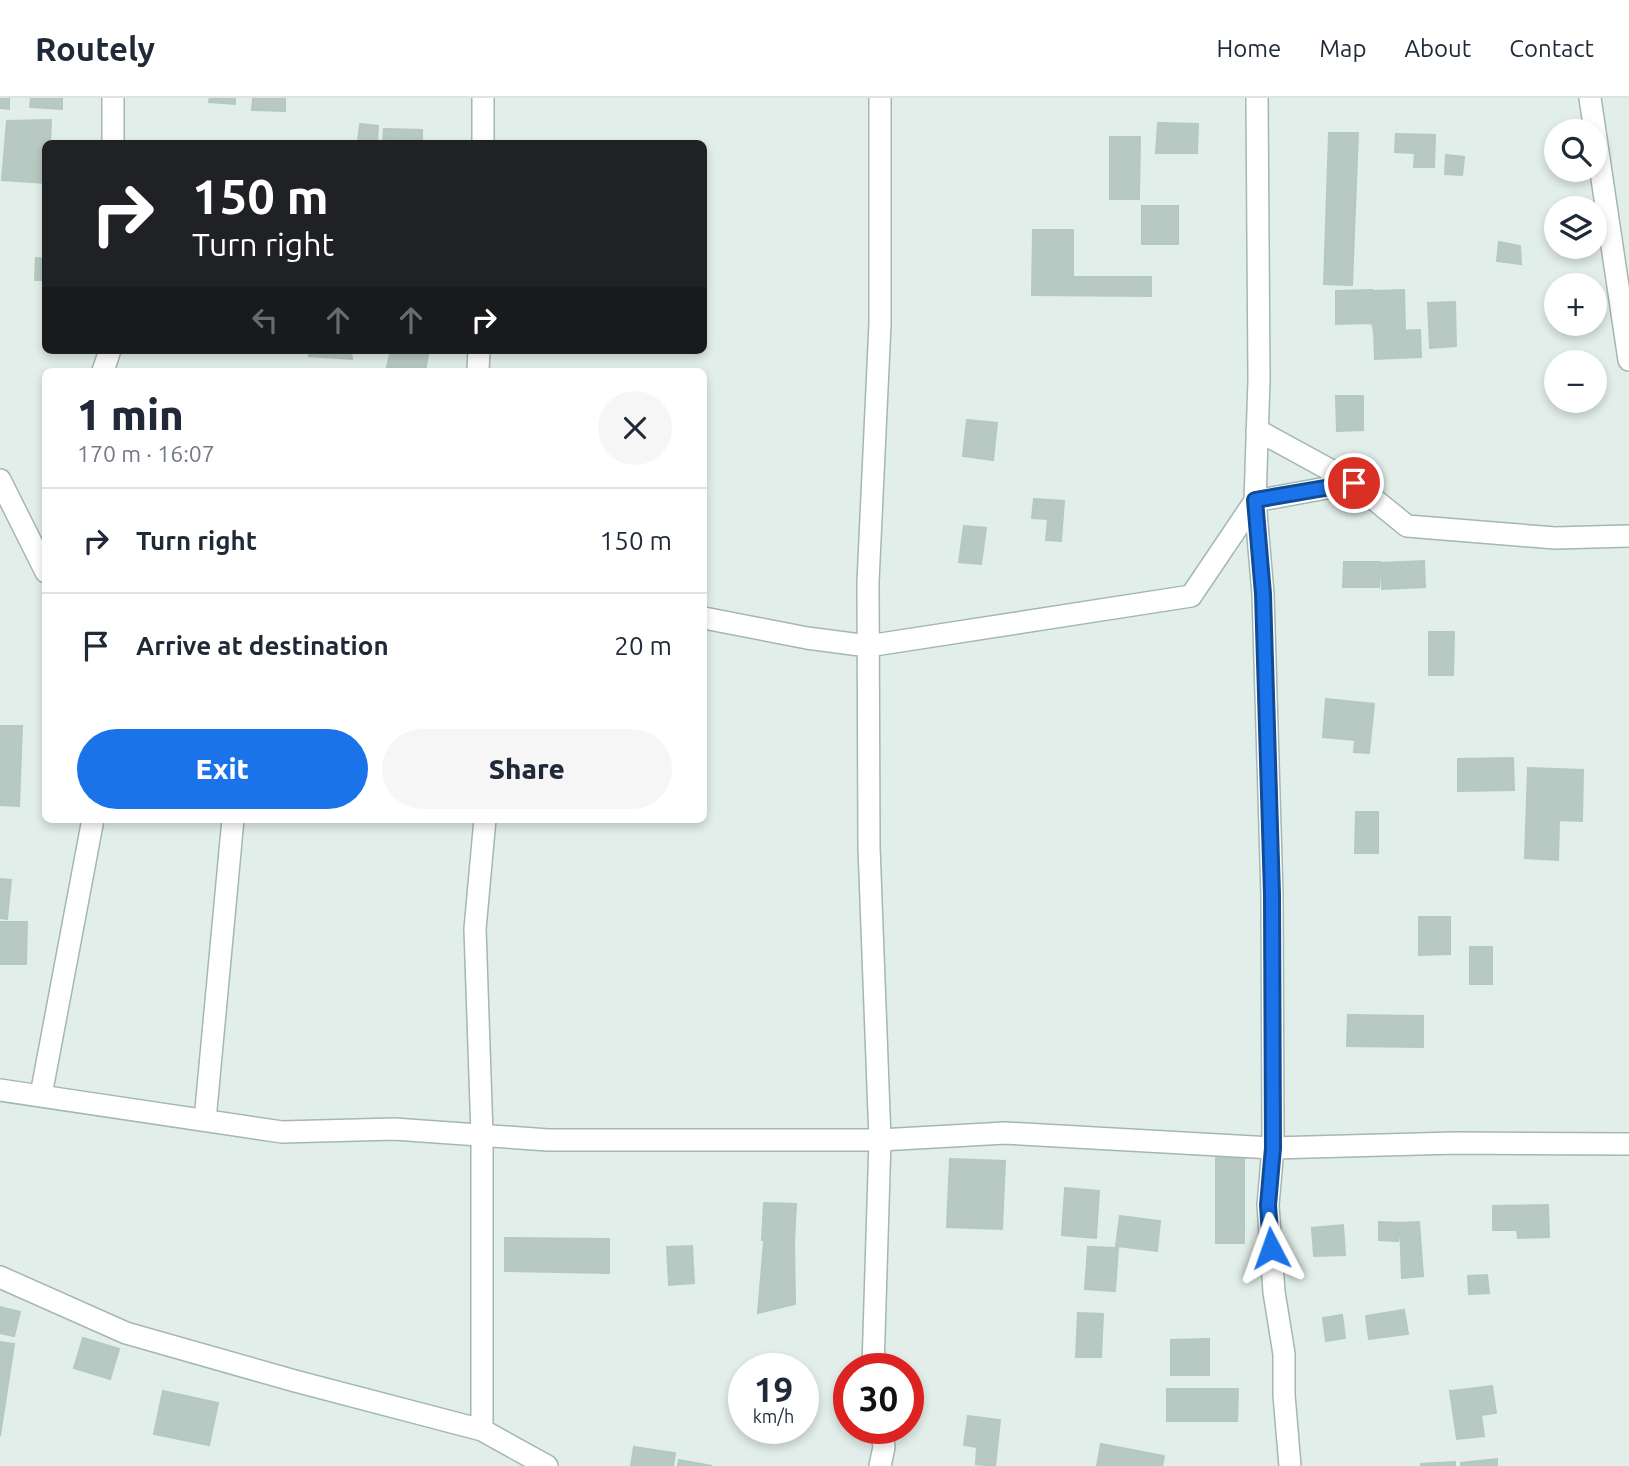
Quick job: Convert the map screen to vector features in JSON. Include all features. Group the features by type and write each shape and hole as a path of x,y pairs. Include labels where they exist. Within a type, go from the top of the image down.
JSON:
{"street":[{"path":"113,98 113,140"},
{"path":"482,98 483,140"},
{"path":"873,1353 880,1140 869,847 868,582 880,324 880,98"},
{"path":"1257,98 1259,366 1255,500 1263,594 1272,895 1273,1148 1268,1205 1274,1292 1284,1354 1284,1395 1290,1466"},
{"path":"1590,98 1629,360"},
{"path":"1257,430 1354,483 1407,526 1555,538 1629,536"},
{"path":"0,480 42,564"},
{"path":"707,619 807,638 868,646 1191,596 1255,500 1354,483"},
{"path":"41,1096 92,823"},
{"path":"205,1120 233,823"},
{"path":"482,1430 482,1135 475,929 485,823"},
{"path":"0,1090 282,1132 394,1129 548,1140 880,1140 1005,1133 1273,1148 1455,1143 1629,1144"},
{"path":"0,1277 126,1333 482,1430 547,1466"},
{"path":"880,1466 884,1444"}],"building":[{"path":"0,98 9,98 9,109 0,108"},
{"path":"31,98 62,98 62,109 30,107"},
{"path":"210,98 235,98 235,104 209,102"},
{"path":"253,98 285,98 285,111 252,110"},
{"path":"51,120 50,140 42,140 42,183 2,180 7,121"},
{"path":"1158,123 1198,124 1197,153 1156,153"},
{"path":"360,124 378,126 377,140 358,140"},
{"path":"384,129 422,130 422,140 383,140"},
{"path":"1329,133 1358,133 1352,285 1324,284"},
{"path":"1396,134 1435,135 1434,167 1414,167 1415,153 1395,152"},
{"path":"1110,137 1140,137 1139,199 1110,199"},
{"path":"1446,155 1464,157 1462,175 1445,174"},
{"path":"1142,206 1178,206 1178,244 1142,244"},
{"path":"1033,230 1073,230 1073,277 1151,277 1151,296 1032,295"},
{"path":"1499,242 1520,246 1521,264 1497,261"},
{"path":"36,258 42,259 42,280 35,280"},
{"path":"1372,290 1372,323 1336,324 1336,291"},
{"path":"1404,290 1405,331 1374,332 1373,291"},
{"path":"1455,302 1456,346 1430,348 1428,303"},
{"path":"1420,330 1421,357 1375,359 1374,332"},
{"path":"351,354 352,359 309,356"},
{"path":"390,354 428,354 426,368 387,368"},
{"path":"1336,396 1363,396 1363,430 1337,431"},
{"path":"967,420 997,423 993,460 963,456"},
{"path":"1034,499 1064,501 1061,541 1046,540 1048,519 1032,518"},
{"path":"964,526 986,528 981,564 959,562"},
{"path":"1424,561 1425,587 1382,589 1381,563"},
{"path":"1344,562 1380,562 1379,587 1343,587"},
{"path":"1429,632 1454,632 1453,675 1429,675"},
{"path":"1326,699 1374,704 1369,753 1354,752 1355,740 1323,737"},
{"path":"0,726 22,726 19,806 0,805"},
{"path":"1513,758 1514,790 1458,791 1458,759"},
{"path":"1528,768 1583,770 1582,821 1559,820 1558,860 1525,858"},
{"path":"1356,812 1378,812 1378,853 1355,853"},
{"path":"0,879 11,880 7,919 0,918"},
{"path":"1419,917 1450,917 1450,954 1419,955"},
{"path":"0,922 27,922 26,964 0,964"},
{"path":"1470,947 1492,947 1492,984 1470,984"},
{"path":"1348,1015 1423,1016 1423,1047 1347,1046"},
{"path":"1216,1158 1244,1158 1244,1243 1216,1243"},
{"path":"950,1159 1005,1161 1002,1229 947,1227"},
{"path":"1065,1188 1099,1191 1096,1238 1062,1235"},
{"path":"764,1203 796,1204 794,1242 762,1240"},
{"path":"1548,1205 1549,1237 1518,1238 1517,1230 1493,1230 1493,1206"},
{"path":"1120,1216 1160,1221 1157,1251 1116,1246"},
{"path":"1379,1222 1400,1223 1398,1241 1379,1240"},
{"path":"1419,1222 1423,1276 1402,1278 1400,1223"},
{"path":"1343,1225 1345,1255 1314,1256 1312,1228"},
{"path":"505,1238 609,1239 609,1273 505,1271"},
{"path":"764,1242 794,1242 795,1304 758,1313"},
{"path":"692,1246 694,1283 669,1285 667,1247"},
{"path":"1088,1247 1118,1248 1115,1291 1085,1289"},
{"path":"1487,1275 1489,1293 1469,1294 1468,1276"},
{"path":"0,1307 20,1312 14,1336 0,1333"},
{"path":"1404,1310 1408,1334 1369,1339 1366,1316"},
{"path":"1078,1313 1103,1314 1101,1357 1076,1357"},
{"path":"1342,1315 1345,1338 1326,1341 1323,1318"},
{"path":"83,1338 119,1349 110,1379 74,1368"},
{"path":"1209,1339 1209,1375 1171,1375 1171,1340"},
{"path":"0,1342 14,1344 0,1436"},
{"path":"1492,1386 1496,1413 1481,1415 1484,1436 1457,1439 1450,1391"},
{"path":"1167,1389 1238,1389 1237,1421 1167,1421"},
{"path":"163,1391 218,1403 209,1445 154,1434"},
{"path":"968,1416 1000,1420 995,1466 976,1464 977,1447 964,1445"},
{"path":"1101,1444 1164,1456 1162,1466 1097,1466"},
{"path":"634,1447 675,1453 673,1466 631,1466"},
{"path":"1497,1459 1497,1466 1461,1466 1461,1463"},
{"path":"679,1460 712,1466 678,1466"},
{"path":"1455,1462 1455,1466 1421,1466 1421,1464"}],"route":[{"path":"1271,1248 1268,1205 1273,1148 1272,895 1263,594 1255,500 1354,483"}]}
